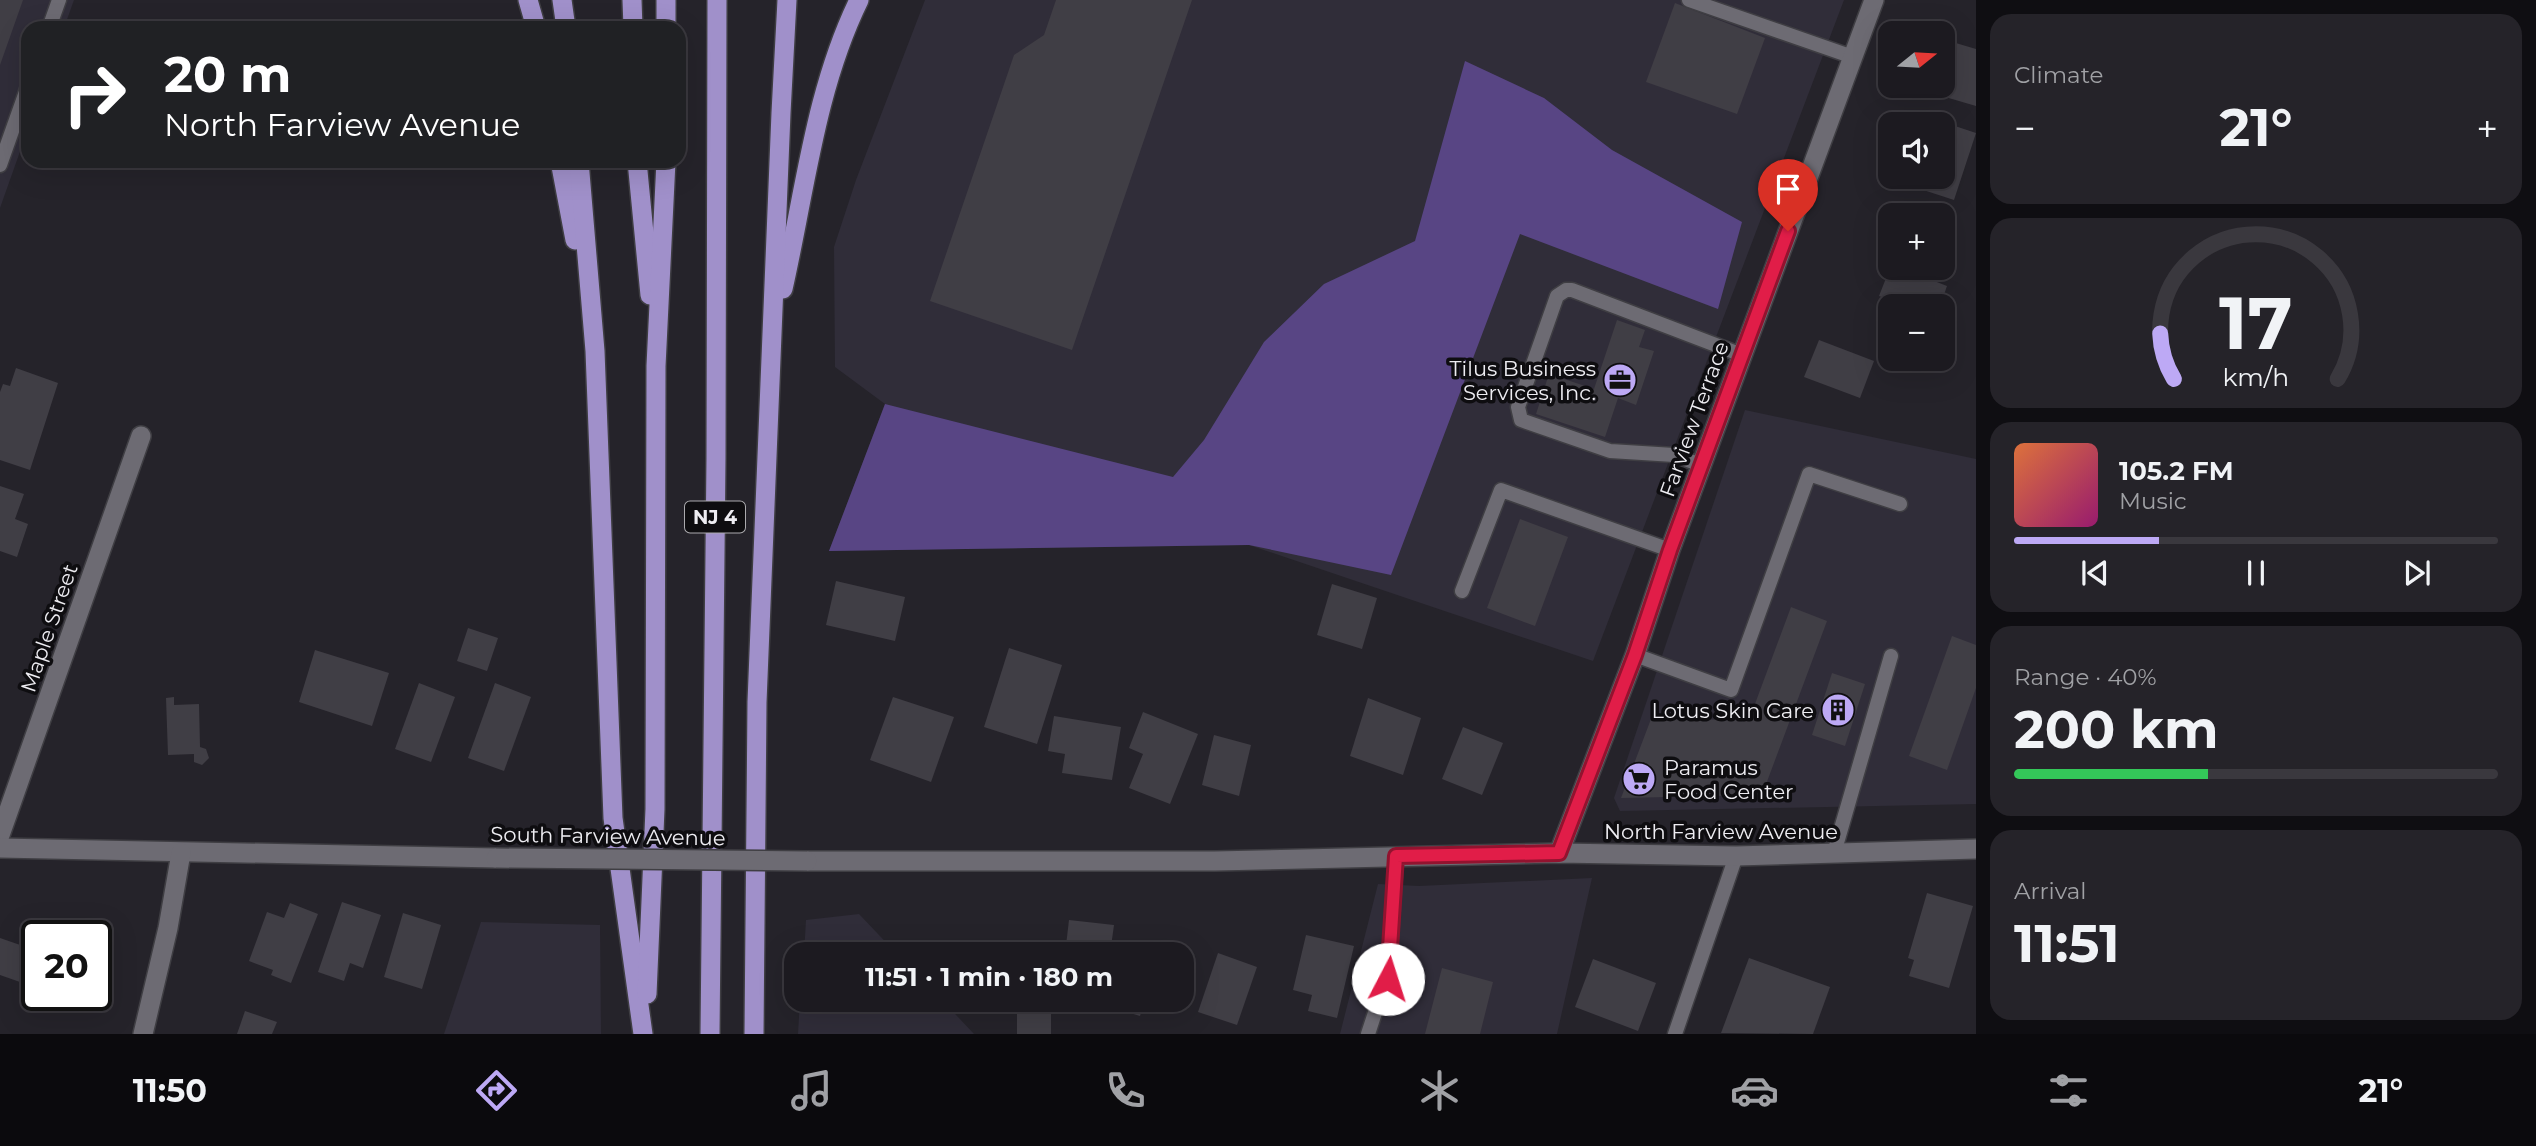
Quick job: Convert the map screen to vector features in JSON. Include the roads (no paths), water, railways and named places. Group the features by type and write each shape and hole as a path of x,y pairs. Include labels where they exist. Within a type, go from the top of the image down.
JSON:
{"highway":[{"path":"528,0 534,21"},
{"path":"562,0 565,21"},
{"path":"632,0 632,21"},
{"path":"666,0 666,21"},
{"name":"NJ 4","path":"710,1034 716,458 717,0"},
{"path":"754,1034 757,702 780,113 788,0"},
{"path":"772,338 799,219 819,111 859,0"},
{"path":"562,168 595,351"},
{"path":"580,168 595,351 613,818 644,1034"},
{"path":"638,168 656,366"},
{"name":"NJ 4","path":"644,1034 654,809 656,366 666,168"}],"street":[{"name":"Farview Terrace","path":"1559,853 1635,655 1701,465 1874,0"},
{"name":"Maple Street","path":"0,835 141,436"},
{"name":"South Farview Avenue","path":"0,848 496,858 1215,861"},
{"name":"North Farview Avenue","path":"1215,861 1559,853 1736,856 1976,849"},
{"path":"143,1034 168,928 181,853"}],"lane":[{"path":"52,21 59,0"},
{"path":"1689,0 1853,57"},
{"path":"0,165 21,106"},
{"path":"1701,465 1674,455 1609,451 1521,420 1518,407 1557,296 1566,290 1572,290 1742,355"},
{"path":"1635,655 1731,690 1809,474 1900,504"},
{"path":"1462,591 1501,490 1670,550"},
{"path":"1833,853 1891,656"},
{"path":"1368,1034 1389,970 1396,856"},
{"path":"1675,1034 1736,856"}],"place":[{"name":"Tilus Business Services, Inc.","path":"1620,380"},
{"name":"Lotus Skin Care","path":"1838,710"},
{"name":"Paramus Food Center","path":"1639,779"}]}
